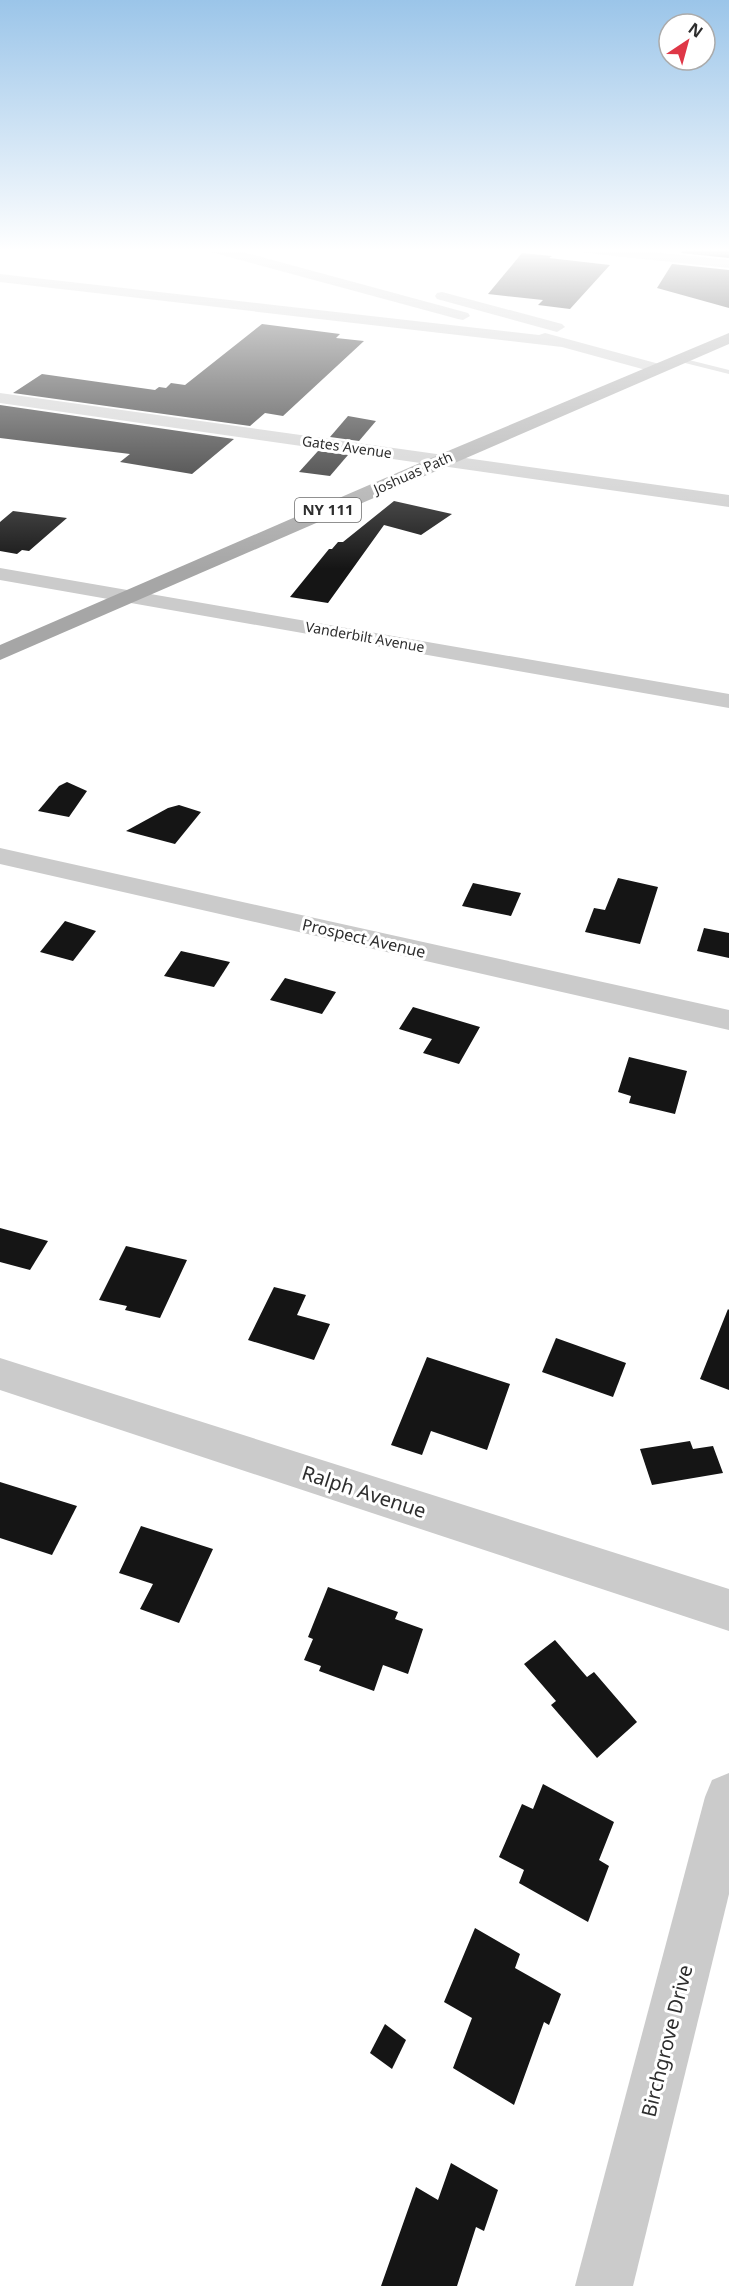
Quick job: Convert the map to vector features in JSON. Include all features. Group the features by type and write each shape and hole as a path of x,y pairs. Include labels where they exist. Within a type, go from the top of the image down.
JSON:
{"main road":[{"name":"Joshuas Path","path":"0,653 688,356"}],"street":[{"path":"612,356 657,368"},
{"path":"668,356 680,359"},
{"name":"Gates Avenue","path":"0,398 729,501"},
{"name":"Vanderbilt Avenue","path":"0,574 729,701"},
{"name":"Prospect Avenue","path":"0,855 729,1020"},
{"name":"Ralph Avenue","path":"0,1374 729,1610"},
{"name":"Birchgrove Drive","path":"604,2286 729,1797"}],"lane":[{"path":"680,359 729,372"}],"building":[{"path":"222,356 348,356 283,416 265,413 250,426 13,393 42,374 155,390 159,387 166,388 171,383 185,385"},
{"path":"0,405 234,439 192,474 120,462 130,454 0,438"},
{"path":"348,416 376,421 359,441 330,437"},
{"path":"318,451 348,455 330,476 299,472"},
{"path":"394,501 452,514 421,535 384,525 328,603 290,597 329,549 332,549 338,542 343,542"},
{"path":"13,511 67,518 29,551 22,550 17,554 0,551 0,522"},
{"path":"67,782 87,791 69,817 38,811 59,786"},
{"path":"179,805 201,812 175,844 126,831 168,808"},
{"path":"618,878 658,887 640,944 585,932 594,908 605,910"},
{"path":"473,883 521,893 511,916 462,906"},
{"path":"65,921 96,931 73,961 40,952"},
{"path":"704,928 729,933 729,958 697,951"},
{"path":"181,951 230,962 214,987 164,976"},
{"path":"285,978 336,992 322,1014 270,1000"},
{"path":"413,1007 480,1027 459,1064 423,1053 432,1039 399,1029"},
{"path":"629,1057 687,1071 675,1114 629,1103 631,1096 618,1092"},
{"path":"0,1228 48,1241 30,1270 0,1262"},
{"path":"126,1246 187,1260 160,1318 125,1310 127,1306 99,1300"},
{"path":"274,1287 306,1295 297,1315 330,1324 314,1360 248,1340"},
{"path":"729,1310 729,1390 700,1379"},
{"path":"556,1338 626,1363 613,1397 542,1372"},
{"path":"427,1357 510,1384 487,1450 431,1431 422,1455 391,1445"},
{"path":"690,1441 693,1449 713,1446 723,1473 652,1485 640,1449"},
{"path":"0,1482 77,1506 52,1555 0,1538"},
{"path":"141,1526 213,1549 179,1623 140,1609 153,1584 119,1573"},
{"path":"328,1587 398,1612 395,1619 423,1629 408,1674 383,1665 374,1691 319,1671 321,1666 304,1660 313,1639 308,1637"},
{"path":"555,1640 587,1677 594,1672 637,1722 597,1758 551,1705 556,1701 524,1664"},
{"path":"543,1784 614,1822 599,1860 609,1866 588,1922 519,1883 524,1870 499,1857 522,1804 533,1809"},
{"path":"475,1928 520,1954 515,1968 561,1994 549,2025 544,2022 514,2105 453,2068 472,2018 444,2002"},
{"path":"385,2024 406,2040 392,2069 370,2053"},
{"path":"451,2163 498,2190 484,2231 476,2227 457,2286 381,2286 416,2187 438,2200"}]}
